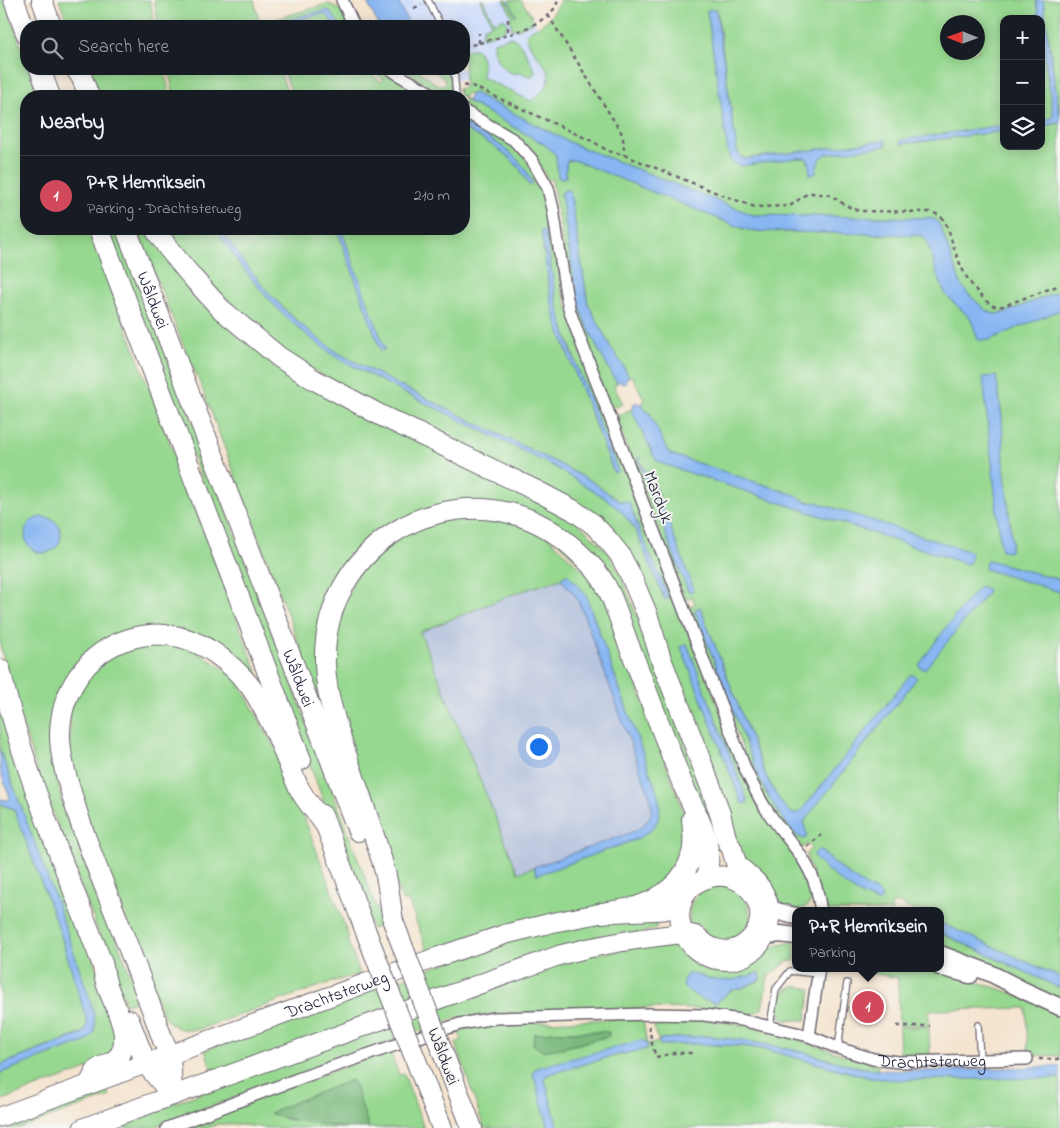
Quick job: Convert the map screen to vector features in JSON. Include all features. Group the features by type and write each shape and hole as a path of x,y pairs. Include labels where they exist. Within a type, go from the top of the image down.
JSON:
{"highway":[{"path":"14,0 21,20"},
{"path":"42,0 49,20"},
{"path":"42,75 48,90"},
{"path":"69,75 75,90"},
{"path":"80,75 87,90"},
{"name":"Wâldwei","path":"102,235 442,1128"},
{"name":"Wâldwei","path":"128,235 472,1128"},
{"path":"159,235 174,255 221,309 279,357 314,379 380,414 573,510 593,524 608,540 620,555 647,614 661,659 712,790 726,838 725,859 731,874 742,877"},
{"path":"393,921 384,870 333,715 326,683 325,653 328,631 332,613 341,591 350,575 376,545 412,522 449,512 481,509 530,520 552,531 569,543 599,574 612,597 683,785 702,824 708,845 709,862 707,878"},
{"path":"172,1095 169,1056 82,829 64,766 60,737 63,711 71,687 90,661 108,648 123,641 143,636 167,635 179,637 202,645 217,653 245,680 261,704 300,790 326,826"},
{"path":"0,669 22,751 102,963 106,982 122,1024 125,1044 118,1058 97,1069 89,1084"},
{"path":"602,913 635,907 661,896 676,884 685,870 692,854 694,834 683,785"},
{"path":"102,963 113,980 146,1064 172,1095"}],"main road":[{"path":"719,876 742,877 744,884 764,907 770,918 769,925 765,936 758,946 747,955 732,960 716,960 702,954 692,946 683,934 680,921 680,906 684,897 693,886 707,878 719,876"},
{"name":"Drachtsterweg","path":"0,1117 477,943 532,927 602,913 664,910 680,906"},
{"path":"764,907 792,915"},
{"path":"82,1128 560,955 585,948 621,941 683,934 696,935 704,943 717,949 730,950 746,943 755,933 764,907"},
{"path":"765,936 780,934 792,936"},
{"path":"944,956 990,973 1025,992 1060,1007"},
{"path":"944,968 1025,992"}],"street":[{"path":"342,0 351,20"},
{"path":"399,75 425,90"},
{"name":"Mardyk","path":"470,115 514,140 532,160 548,188 566,294 570,312 580,339 746,771 768,813 800,854 811,874 816,885 819,907"},
{"path":"809,1036 819,972"},
{"path":"167,1128 312,1074 460,1024 495,1018 649,1014 704,1015 770,1026"},
{"name":"Drachtsterweg","path":"770,1026 809,1036 873,1059 899,1062 1027,1059"}],"lane":[{"path":"428,0 438,20"},
{"path":"454,75 456,90"},
{"path":"770,1026 776,989 790,970 792,970"},
{"path":"838,1048 847,983"},
{"path":"978,1025 980,1060"}],"path":[{"path":"470,45 536,24 548,15 558,0"},
{"path":"548,15 621,132 624,143 624,155"},
{"path":"508,19 508,34"},
{"path":"478,43 479,33"},
{"path":"466,85 470,85 560,126 594,142 608,151 624,155 755,207 790,206 810,193 830,195 847,206 860,211 930,212 940,216 945,223 968,280 973,288 991,305 996,307 1060,284"},
{"path":"810,845 821,835"},
{"path":"649,1014 649,1028 656,1057 674,1053 695,1053"},
{"path":"897,1026 930,1026"},
{"path":"1027,1059 1060,1060"}],"shaded area":[{"path":"397,0 521,0 580,96 549,116 465,79 446,81 440,75 470,75 470,20 407,20"},
{"path":"561,579 576,597 582,610 650,797 652,805 651,814 644,825 635,831 517,873 420,632 516,593"}],"green space":[{"path":"0,0 5,0 20,44 20,75 31,75 37,90 20,90 20,235 91,235 269,702 204,641 107,643 51,741 62,801 140,999 126,1004 38,774 0,645 0,129 2,78 0,62"},
{"path":"59,0 150,0 154,20 67,20"},
{"path":"154,0 254,0 259,20 158,20"},
{"path":"481,0 483,0 494,23 504,18 506,20 505,30 482,37 483,28 492,24"},
{"path":"504,0 507,0 515,16 509,0 521,0 535,21 518,29 512,29 510,18 512,17"},
{"path":"560,0 1036,0 1038,15 1000,15 1000,126 901,141 902,144 1000,132 1000,150 1045,150 1045,125 1060,123 1060,291 1004,313 994,314 987,311 967,293 961,284 940,226 936,220 929,218 753,215 573,144 474,93 470,95 470,90 458,89 465,87 465,75 470,75 470,50 472,49 478,50 481,57 483,66 482,77 531,101 543,90 548,82 549,74 530,45 526,34 549,18","holes":["717,9 737,151 741,157 745,159 886,141 886,145 827,154 820,160 815,174 806,158 730,160 707,11"]},
{"path":"1043,0 1060,0 1060,114 1059,112"},
{"path":"327,4 339,9 347,20 336,20 328,10 288,20 272,20"},
{"path":"327,14 331,20 300,20"},
{"path":"510,37 518,42 535,70 532,76 507,71 497,60 493,50 494,42"},
{"path":"1045,60 1053,115 1051,118 1045,119"},
{"path":"87,75 165,75 169,90 94,90"},
{"path":"169,75 281,75 287,90 173,90"},
{"path":"285,75 372,75 381,82 383,79 378,75 394,75 419,90 291,90"},
{"path":"413,75 424,75 439,86 441,84 443,86 446,81 440,75 450,75 451,90 432,90"},
{"path":"470,103 544,144 554,152 557,161 558,177 560,178 566,177 567,161 574,160 752,231 917,235 924,237 946,295 989,340 1060,310 1060,580 998,563 985,569 1060,592 1060,977 944,924 944,907 907,907 896,902 891,907 824,907 806,855 811,848 808,844 801,848 761,797 689,607 695,604 693,597 685,599 616,419 631,409 656,460 663,464 967,564 969,563 800,499 798,496 670,454 642,403 645,401 632,376 629,377 611,348 588,304 570,191 563,191 561,194 579,305 598,349 617,383 614,386 623,404 616,407 609,406 574,311 552,180 547,179 543,170 470,111","holes":["984,377 996,377 1002,417 1004,465 1012,542 1008,551 1001,549","639,457 644,469 650,474 693,589 688,591 637,459","984,587 988,592 964,621 921,668 919,665","700,607 764,772 780,801 793,814 799,813 802,810 910,676 917,678 805,820 805,831 795,834 766,793 695,609","820,850 855,880 880,894 877,902 862,895 827,869"]},
{"path":"470,118 494,131 521,152 545,190 563,294 743,772 808,876 813,895 811,902 805,907 792,907 792,909 784,904 745,863 610,537 316,375 251,328 166,235 220,235 238,262 265,295 287,318 336,357 555,467 605,498 621,511 635,529 665,599 629,502 619,501 591,481 557,463 338,353 290,315 242,260 225,235 339,235 381,350 384,350 343,235 470,235 470,132 507,156 519,168 530,185 533,184 527,173 512,155 485,135 470,127","holes":["545,230 556,299 562,322 614,473 557,323 551,300 541,231","687,645 747,802 742,804 681,647"]},
{"path":"109,235 119,235 205,454 383,925 372,929"},
{"path":"139,235 155,235 232,324 572,517 609,553 621,576 717,829 720,849 712,849 622,607 534,517 417,514 335,592 327,718 202,388"},
{"path":"458,516 504,520 547,536 601,588 688,824 687,854 662,890 428,953 408,900 403,902 378,839 341,731 330,647 355,576 398,536","holes":["567,574 585,593 658,795 660,806 650,831 637,839 537,875 534,867 518,873 420,632 516,593 561,579"]},
{"path":"181,642 235,676 285,766 349,938 347,939 360,974 331,982 203,1028 191,1030 176,1027 163,1015 70,771 70,708 91,670 125,646"},
{"path":"0,707 117,1024 114,1049 95,1066 0,1101 0,1073 87,1041 91,1005 67,932 0,750"},
{"path":"0,804 14,809 61,935 87,1026 82,1033 0,1065"},
{"path":"712,886 729,887 740,893 747,903 750,914 748,925 742,934 733,940 714,938 708,935 700,924 690,925 689,918 693,901 700,892"},
{"path":"656,915 656,928 213,1073 205,1050 516,938 571,925"},
{"path":"944,935 1060,988 1060,1000 944,950"},
{"path":"792,942 792,961 788,961 768,976 762,1009 749,1016 704,1009 656,1008 494,1014 456,1018 151,1128 105,1128 539,970 587,956 663,943 687,951 758,955 780,945","holes":["694,974 726,982 761,975 761,980 740,989 731,990 716,1003"]},
{"path":"870,972 942,972 1009,992 1060,1014 1060,1056 1028,1054 1026,1008 929,1010 929,1025 899,1025 898,978"},
{"path":"794,986 811,989 806,1020 785,1020 785,1018 781,1017 782,1014 779,1013 778,1009 782,993 785,993 785,989 789,990 789,987 793,988"},
{"path":"618,1019 643,1020 647,1044 659,1042 654,1030 656,1020 703,1020 741,1024 879,1065 877,1070 852,1066 799,1051 742,1040 707,1036 660,1039 660,1045 743,1046 767,1050 871,1078 1060,1078 1060,1128 558,1128 545,1080 546,1075 609,1057 646,1049 533,1073 549,1128 484,1128 456,1043 462,1040 458,1031 495,1024","holes":["608,1032 609,1036 562,1048 542,1050 534,1034"]},
{"path":"899,1027 929,1027 930,1057 900,1058"},
{"path":"609,1032 609,1036 542,1051 533,1044 534,1034"},
{"path":"390,1052 399,1075 404,1074 424,1128 369,1128 355,1086 351,1080 270,1113 286,1119 347,1128 267,1128 235,1124 218,1124 208,1128 185,1127 318,1076"},
{"path":"351,1080 355,1086 369,1128 349,1128 320,1124 284,1118 270,1113 275,1110"},
{"path":"107,1086 110,1096 20,1128 0,1128 0,1125"}],"water":[{"path":"366,0 397,0 407,20 376,20"},
{"path":"1036,0 1043,0 1060,114 1060,123 1045,125 1045,119 1051,118 1053,114 1045,59 1045,15 1038,15"},
{"path":"716,9 737,151 741,157 745,159 886,140 886,146 827,154 817,165 815,174 810,175 809,162 806,158 740,166 733,162 728,152 707,10"},
{"path":"328,10 336,20 330,20 326,14 288,20"},
{"path":"474,93 573,144 753,215 929,218 936,220 940,226 961,284 967,293 987,311 994,314 1004,313 1060,291 1060,310 989,340 978,340 971,319 946,295 924,237 917,235 752,231 574,160 567,161 566,177 560,178 558,177 554,153 544,144 470,103 470,95"},
{"path":"1000,126 1000,132 901,144 901,140"},
{"path":"470,127 495,142 517,159 533,183 530,186 520,170 507,156 470,132"},
{"path":"565,190 570,191 588,304 629,377 622,384 621,381 617,383 598,349 579,305 561,194"},
{"path":"545,230 556,299 562,322 571,351 618,471 614,473 557,323 551,300 541,231"},
{"path":"220,235 225,235 242,260 290,315 338,353 557,463 591,481 619,501 629,502 669,598 665,600 635,529 621,511 605,498 555,467 336,357 287,318 238,262"},
{"path":"339,235 343,235 385,349 381,351"},
{"path":"996,376 1002,417 1004,465 1012,542 1010,551 1001,550 983,377"},
{"path":"637,402 638,405 642,403 646,411 649,412 670,454 798,496 806,501 815,502 971,552 970,561 967,564 663,464 656,460 631,409 634,407 633,404"},
{"path":"638,457 644,469 650,474 694,589 692,591 688,591 648,489"},
{"path":"43,517 50,518 56,522 60,528 60,542 56,548 50,552 43,553 36,552 30,548 26,542 25,535 26,528 30,522 36,518"},
{"path":"986,561 1060,580 1060,592 985,569"},
{"path":"567,574 585,593 658,795 660,811 654,826 637,839 537,875 534,867 635,831 647,821 651,813 650,797 582,610 576,597 561,579"},
{"path":"980,586 987,589 988,592 925,669 921,668 919,665 947,626"},
{"path":"700,607 764,772 780,801 793,814 799,813 802,810 910,675 914,675 917,678 805,820 804,825 807,837 804,839 798,836 785,822 758,775 695,611"},
{"path":"687,644 748,802 742,804 681,647"},
{"path":"0,750 68,935 91,1002 95,1025 93,1034 87,1041 0,1073 0,1065 82,1034 86,1029 87,1021 61,935 14,809 0,804 0,799 8,800 10,798 0,771"},
{"path":"820,850 848,874 880,894 882,897 880,902 863,896 827,870 814,857 814,854"},
{"path":"944,924 1060,977 1060,988 944,934"},
{"path":"758,973 761,975 761,979 740,989 731,990 716,1003 701,999 684,988 683,980 687,974 723,980"},
{"path":"707,1036 742,1040 799,1051 852,1066 877,1070 932,1071 1060,1066 1060,1078 896,1080 871,1078 767,1050 743,1046 660,1045 659,1042 660,1039"},
{"path":"642,1040 647,1044 647,1049 609,1057 546,1075 545,1080 558,1128 549,1128 533,1073 535,1069"}],"place":[{"name":"P+R Hemriksein","path":"868,1007"}]}
